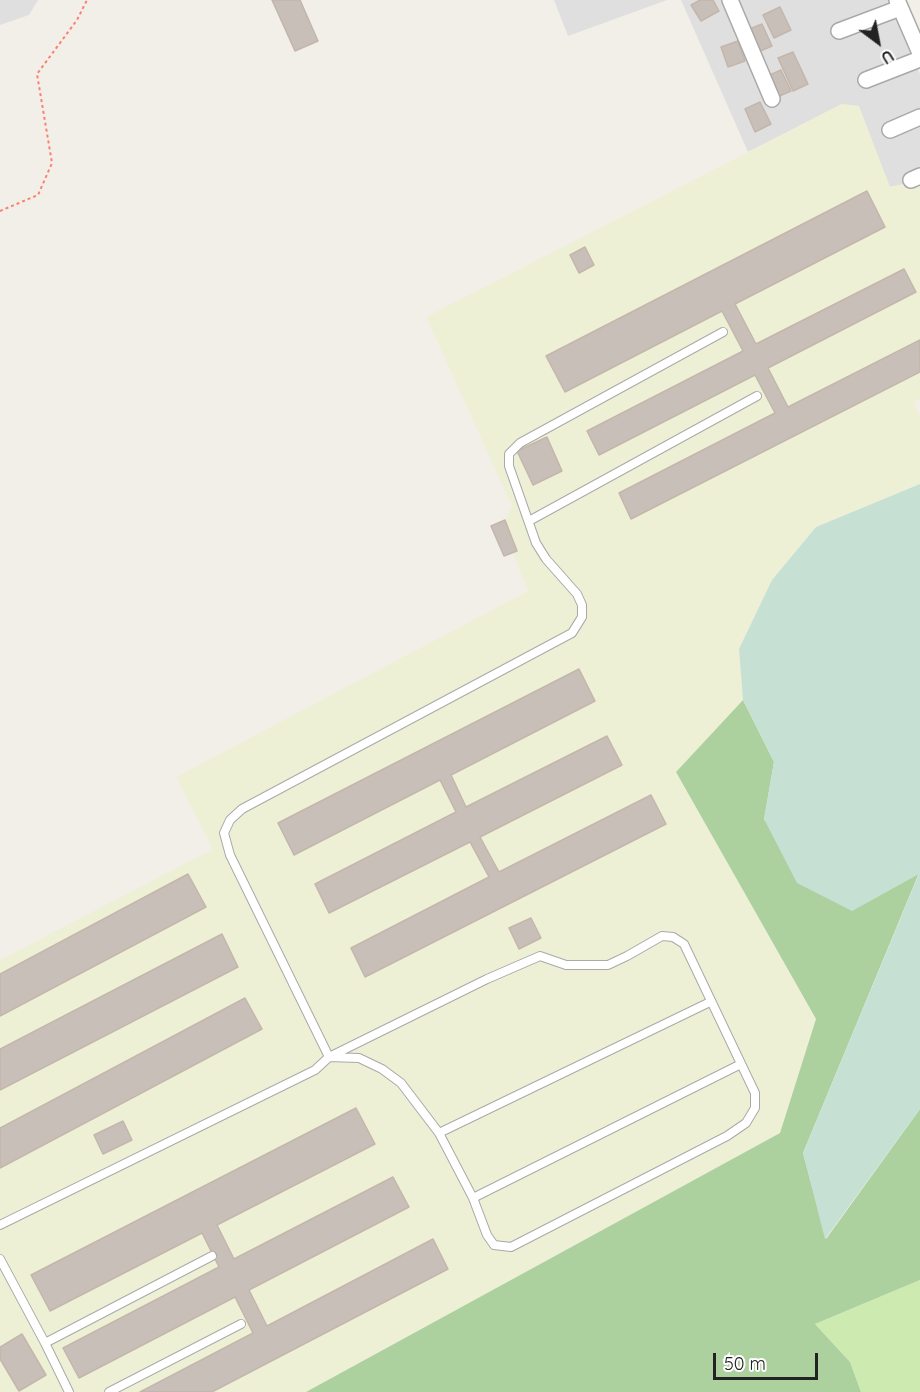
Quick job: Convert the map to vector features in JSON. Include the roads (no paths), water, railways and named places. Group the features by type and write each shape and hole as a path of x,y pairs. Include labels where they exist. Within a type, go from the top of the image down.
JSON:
{"street":[{"path":"730,0 772,99"},
{"path":"839,30 899,4 920,53"},
{"path":"866,80 920,59"},
{"path":"890,130 920,117"}],"lane":[{"path":"329,1057 230,855 224,833 230,820 242,809 573,633 582,617 582,605 577,594 546,559 536,543 509,466 509,454 520,443 723,332"},
{"path":"529,521 758,396"},
{"path":"0,1225 315,1070 329,1057 487,979 540,956 566,965 608,965 662,936 673,937 684,944 755,1093 755,1108 746,1123 728,1136 511,1247 494,1245 487,1235 473,1198 439,1134 401,1083 382,1069 359,1058 329,1057"},
{"path":"439,1134 710,1002"},
{"path":"473,1198 741,1064"},
{"path":"45,1343 212,1256"},
{"path":"0,1259 69,1392"},
{"path":"109,1392 241,1324"}]}
